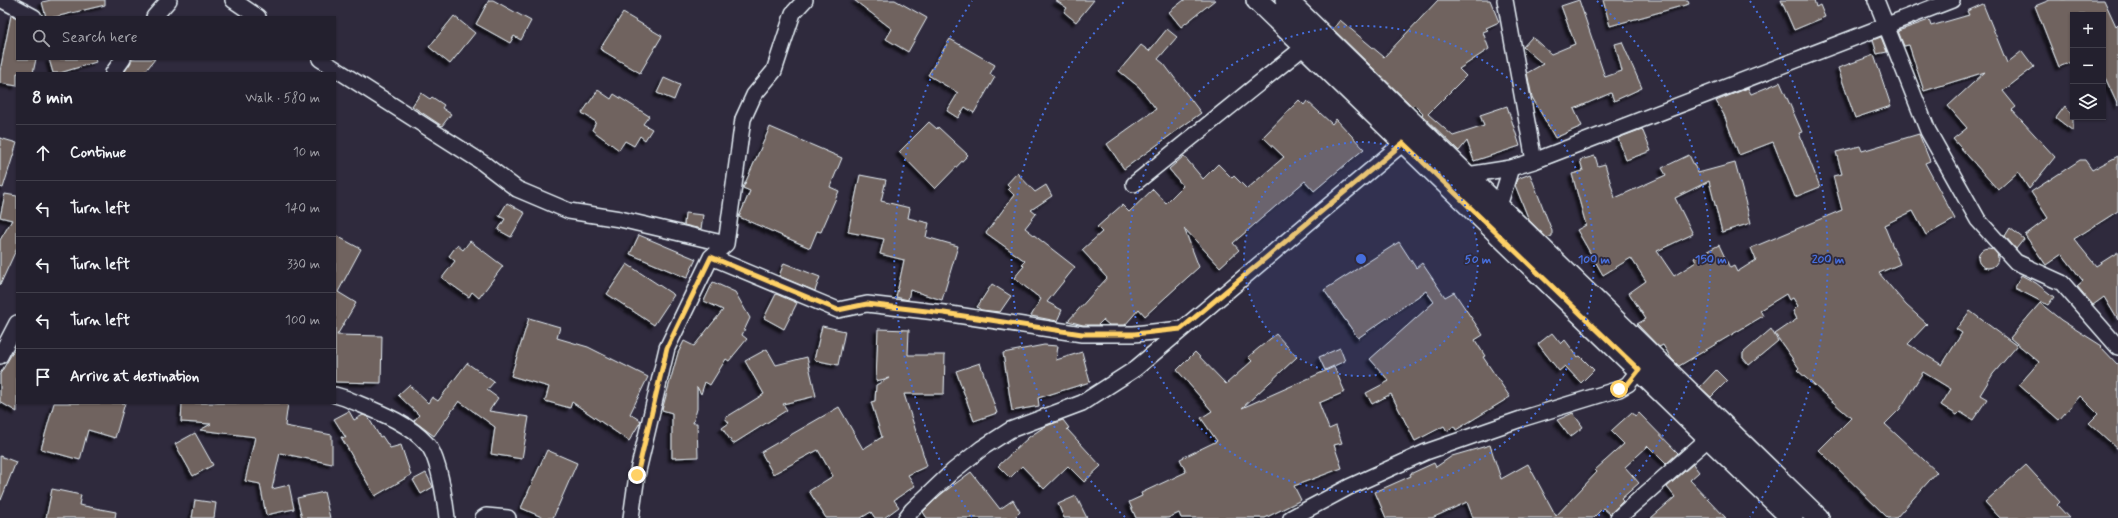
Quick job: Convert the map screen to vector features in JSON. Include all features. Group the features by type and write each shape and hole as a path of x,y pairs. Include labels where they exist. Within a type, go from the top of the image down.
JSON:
{"street":[{"path":"2,0 32,16"},
{"path":"155,16 169,0"},
{"path":"233,0 257,16"},
{"path":"631,518 637,475 667,348 711,257 726,244 743,119 754,95 774,71 793,14 805,0"},
{"path":"1257,0 1403,143 1639,370 1710,436 1792,518"},
{"path":"1286,0 1818,518"},
{"path":"1505,0 1534,161"},
{"path":"1876,0 1928,131 1978,220 2016,262 2062,283 2118,347"},
{"path":"1467,175 1511,168 1534,161 1886,24 1952,0"},
{"path":"1134,184 1304,47"},
{"path":"114,72 122,60"},
{"path":"322,60 483,163 517,189 569,211 620,219 726,244"},
{"path":"911,515 953,472 982,448 1010,430 1082,403 1135,369 1403,143"},
{"path":"1499,206 1511,168"},
{"path":"711,257 838,310 867,304 944,313 1082,334 1134,334 1181,329"},
{"path":"0,356 16,325"},
{"path":"1291,518 1349,487 1426,452 1521,419 1619,389 1628,384 1639,370"},
{"path":"336,395 404,425 428,445 444,491 447,518"},
{"path":"1618,518 1710,436"},
{"path":"483,518 486,516 508,518"}],"building":[{"path":"51,0 105,0 105,5 59,16 46,16 42,2"},
{"path":"489,0 493,0 531,21 521,40 514,36 510,43 476,24"},
{"path":"854,0 895,0 927,18 908,52 886,39 892,29"},
{"path":"1055,0 1094,0 1076,22 1064,12 1067,8"},
{"path":"1184,0 1215,0 1181,27 1169,12"},
{"path":"1438,0 1490,0 1499,22 1486,28 1488,30 1483,32 1489,49 1459,69 1466,76 1428,114 1453,136 1484,126 1480,115 1507,106 1520,146 1474,161 1467,141 1459,151 1422,115 1423,114 1414,105 1412,106 1333,29 1340,20 1384,57"},
{"path":"1579,0 1605,77 1622,71 1615,44 1622,42 1642,88 1614,101 1611,93 1574,109 1582,126 1555,138 1532,97 1527,73 1543,64 1523,47 1532,37 1551,54 1575,44 1561,6"},
{"path":"1603,0 1688,0 1689,4 1610,26"},
{"path":"1781,0 1814,0 1816,7 1820,5 1825,17 1794,30"},
{"path":"2050,0 2104,0 2116,26 2118,24 2118,106 2106,80 2106,12 2070,12 2070,62 2059,67 2035,6"},
{"path":"1983,4 2007,63 2022,51 2034,67 2003,91 2016,107 2012,110 2055,157 2029,189 2018,172 1998,190 1953,139 1967,128 1948,106 1985,72 1924,91 1909,45 1904,46 1898,31 1929,20 1931,26 1969,15 1967,11"},
{"path":"623,13 662,36 640,73 600,49"},
{"path":"11,15 16,18 16,60 36,60 33,72 16,72 16,86 0,83 0,71"},
{"path":"454,16 475,33 450,64 429,47"},
{"path":"1167,29 1177,37 1158,59 1164,64 1201,113 1124,169 1107,144 1156,109 1139,87 1119,71 1141,45 1149,51"},
{"path":"1881,37 1887,52 1877,54 1873,40"},
{"path":"950,39 995,65 990,74 995,77 974,113 965,107 958,118 947,111 958,93 928,75"},
{"path":"1874,55 1891,106 1855,118 1838,68"},
{"path":"49,60 95,60 96,62 63,72 53,72"},
{"path":"131,60 154,60 145,72 125,72"},
{"path":"664,78 680,85 674,100 657,93"},
{"path":"1780,82 1802,132 1799,133 1820,187 1795,197 1773,142 1739,155 1724,115 1716,101 1748,88 1751,94"},
{"path":"598,90 611,99 614,94 649,116 643,124 652,129 645,140 640,136 634,146 625,141 619,150 592,130 596,122 582,113"},
{"path":"421,93 430,99 432,97 444,105 442,108 451,114 442,126 412,106"},
{"path":"1299,100 1304,105 1307,101 1332,124 1336,119 1364,149 1314,191 1305,181 1233,243 1239,250 1220,267 1184,228 1199,267 1145,316 1139,309 1125,325 1109,325 1103,320 1098,325 1083,325 1068,321 1107,278 1082,250 1102,232 1097,227 1122,205 1129,212 1153,189 1166,203 1183,186 1169,169 1184,156 1203,179 1218,164 1232,178 1234,176 1247,189 1284,157 1263,137"},
{"path":"2065,106 2070,113 2070,120 2073,120 2073,131 2056,118"},
{"path":"929,122 937,129 938,127 968,155 935,189 899,152"},
{"path":"770,127 842,158 830,187 839,191 821,232 817,231 810,248 739,217 750,191 743,188"},
{"path":"1642,129 1651,151 1626,160 1618,138"},
{"path":"1919,134 1930,161 1925,163 1955,219 1926,235 1913,211 1884,225 1900,264 1879,273 1906,305 1927,324 1908,344 1942,365 1962,333 1956,329 1970,311 2017,346 1993,374 1980,395 1987,399 1973,420 1960,412 1957,415 1941,405 1951,389 1923,372 1900,409 1885,424 1937,472 1896,518 1888,518 1819,450 1851,418 1797,370 1799,368 1775,334 1797,319 1793,311 1798,306 1793,298 1789,300 1786,294 1760,310 1763,316 1679,366 1671,358 1663,345 1659,347 1637,324 1646,319 1629,293 1646,281 1631,258 1603,275 1577,230 1586,225 1572,174 1583,171 1580,160 1595,156 1598,166 1605,164 1615,198 1666,175 1662,168 1689,155 1698,173 1735,163 1751,223 1722,232 1709,181 1675,198 1693,234 1657,251 1674,276 1696,262 1694,258 1719,245 1730,268 1734,266 1737,272 1756,260 1751,248 1842,210 1833,176 1842,174 1836,152 1860,146 1862,151"},
{"path":"0,138 16,143 16,146 3,188 0,187"},
{"path":"2118,156 2118,211 2074,239 2096,266 2118,252 2118,320 2104,297 2093,305 2077,286 2083,281 2062,254 2046,265 2025,235 2048,218 2031,192 2080,160 2085,160 2092,170"},
{"path":"1017,173 1035,192 1046,185 1052,196 1031,210 1036,214 1025,228 1075,267 1047,302 1062,310 1057,321 1031,316 1041,299 1014,278 1024,266 1022,264 1025,261 986,233 1014,195 1008,189 1010,187 1007,184"},
{"path":"1530,174 1552,231 1552,236 1547,238 1529,220 1515,185 1517,179"},
{"path":"860,175 886,180 881,201 910,208 908,218 929,223 926,237 958,246 942,300 910,290 908,300 896,297 904,260 880,254 884,239 848,232"},
{"path":"5,194 16,196 16,250 0,285 0,240 12,220 0,217"},
{"path":"507,203 525,213 511,237 498,230 505,219 499,216"},
{"path":"685,213 703,215 701,229 684,225"},
{"path":"2010,228 2024,239 2016,249 2005,236"},
{"path":"639,235 696,259 687,278 630,254"},
{"path":"336,236 361,249 338,292 356,303 337,335 382,336 381,383 336,382"},
{"path":"470,241 503,266 479,298 472,292 469,297 442,278 455,261 449,256 457,245 463,250"},
{"path":"1399,242 1416,268 1422,263 1445,297 1454,292 1483,335 1475,340 1485,356 1483,357 1510,397 1456,430 1454,426 1447,431 1444,426 1415,441 1391,394 1372,404 1366,393 1389,381 1370,359 1434,302 1426,291 1358,338 1324,290"},
{"path":"1988,248 1995,251 1998,258 1995,265 1988,268 1981,265 1978,258 1981,251"},
{"path":"784,263 820,277 815,291 779,276"},
{"path":"627,264 674,295 654,325 607,294"},
{"path":"2021,275 2036,283 2054,297 2048,305 2015,288"},
{"path":"713,282 735,292 750,318 742,335 747,339 729,361 726,359 710,385 705,382 701,394 697,387 697,409 693,423 697,423 698,457 672,458 672,413 662,410 678,353 684,341 694,346 723,310 704,301"},
{"path":"992,284 1011,296 1000,312 981,310 977,307"},
{"path":"776,294 797,303 784,329 764,318"},
{"path":"2040,303 2061,320 2102,346 2101,347 2118,365 2118,449 2089,423 2098,414 2080,396 2059,420 2019,385 2039,362 2010,338"},
{"path":"529,318 560,327 557,338 588,347 648,377 630,414 641,421 629,441 572,402 570,408 545,401 549,387 511,376"},
{"path":"822,326 845,331 838,365 814,360"},
{"path":"878,329 909,330 908,355 945,355 944,394 904,394 927,466 908,475 915,486 894,500 899,507 884,518 875,518 871,512 861,518 826,518 809,491 833,476 818,450 773,474 761,452 839,407 863,449 882,437 871,402 875,401 876,385 889,378 876,381"},
{"path":"1771,329 1778,341 1749,365 1743,358 1743,353"},
{"path":"1552,333 1561,344 1565,340 1578,357 1580,356 1594,370 1581,383 1565,366 1559,371 1538,344"},
{"path":"1276,334 1297,357 1242,408 1334,367 1345,392 1319,403 1329,429 1336,426 1342,443 1334,445 1342,468 1294,486 1301,500 1265,518 1181,518 1179,513 1168,518 1136,518 1129,502 1142,496 1141,493 1186,472 1180,459 1217,441 1201,418 1212,411 1177,370 1195,352 1226,384 1252,361 1248,357"},
{"path":"1044,345 1058,346 1056,360 1082,352 1090,382 1038,398 1039,406 1012,411 1003,353"},
{"path":"16,347 17,412 0,402 0,374"},
{"path":"1340,348 1345,361 1325,370 1319,357"},
{"path":"767,349 776,365 807,357 816,396 783,404 787,410 733,444 722,428 729,423 725,418 764,394 745,361"},
{"path":"467,363 494,382 487,390 498,398 489,411 529,417 522,459 491,454 495,427 459,401 434,436 414,421 419,415 398,395 409,385 428,403 432,397 438,401"},
{"path":"980,363 997,413 974,421 956,371"},
{"path":"1716,370 1727,381 1711,397 1700,387"},
{"path":"54,404 125,404 115,438 88,430 80,460 41,449"},
{"path":"182,404 288,404 285,426 332,435 332,464 280,453 272,489 289,485 294,509 266,515 260,484 245,481 255,437 200,430 211,424 181,422"},
{"path":"349,411 354,420 363,415 368,417 380,437 382,436 390,448 401,445 411,475 375,496 341,437 346,438 334,419"},
{"path":"1632,412 1635,416 1639,413 1678,453 1666,464 1648,446 1625,467 1639,483 1621,499 1623,501 1610,514 1603,508 1593,518 1473,518 1467,502 1432,518 1386,518 1375,492 1411,476 1410,474 1434,463 1436,467 1452,456 1490,445 1501,479 1528,464 1556,516 1597,472 1595,470 1624,444 1611,431"},
{"path":"1573,413 1583,427 1570,437 1557,420"},
{"path":"1063,420 1069,428 1067,429 1101,466 1084,482 1068,466 1044,489 1022,466 1010,478 998,466 1029,437 1044,427"},
{"path":"195,433 213,465 193,476 175,444"},
{"path":"547,450 577,463 553,518 544,518 521,508"},
{"path":"0,456 16,462 1,500 0,500"},
{"path":"1693,464 1699,472 1690,480 1726,518 1651,518 1675,497 1667,487"},
{"path":"2026,465 2060,502 2057,505 2069,518 2000,518 1985,502"},
{"path":"971,472 1000,509 1013,500 1020,512 1014,518 927,518 923,512 940,495"},
{"path":"426,473 433,487 421,494 413,480"},
{"path":"52,489 81,495 79,505 116,512 115,518 46,518"},
{"path":"324,492 330,518 302,518 297,498"},
{"path":"1076,496 1087,518 1064,518 1058,504"},
{"path":"195,500 216,503 214,518 192,518"}],"route":[{"path":"637,475 667,348 711,257 838,310 867,304 944,313 1082,334 1134,334 1181,329 1403,143 1454,190 1639,370 1628,384 1619,389"}]}
